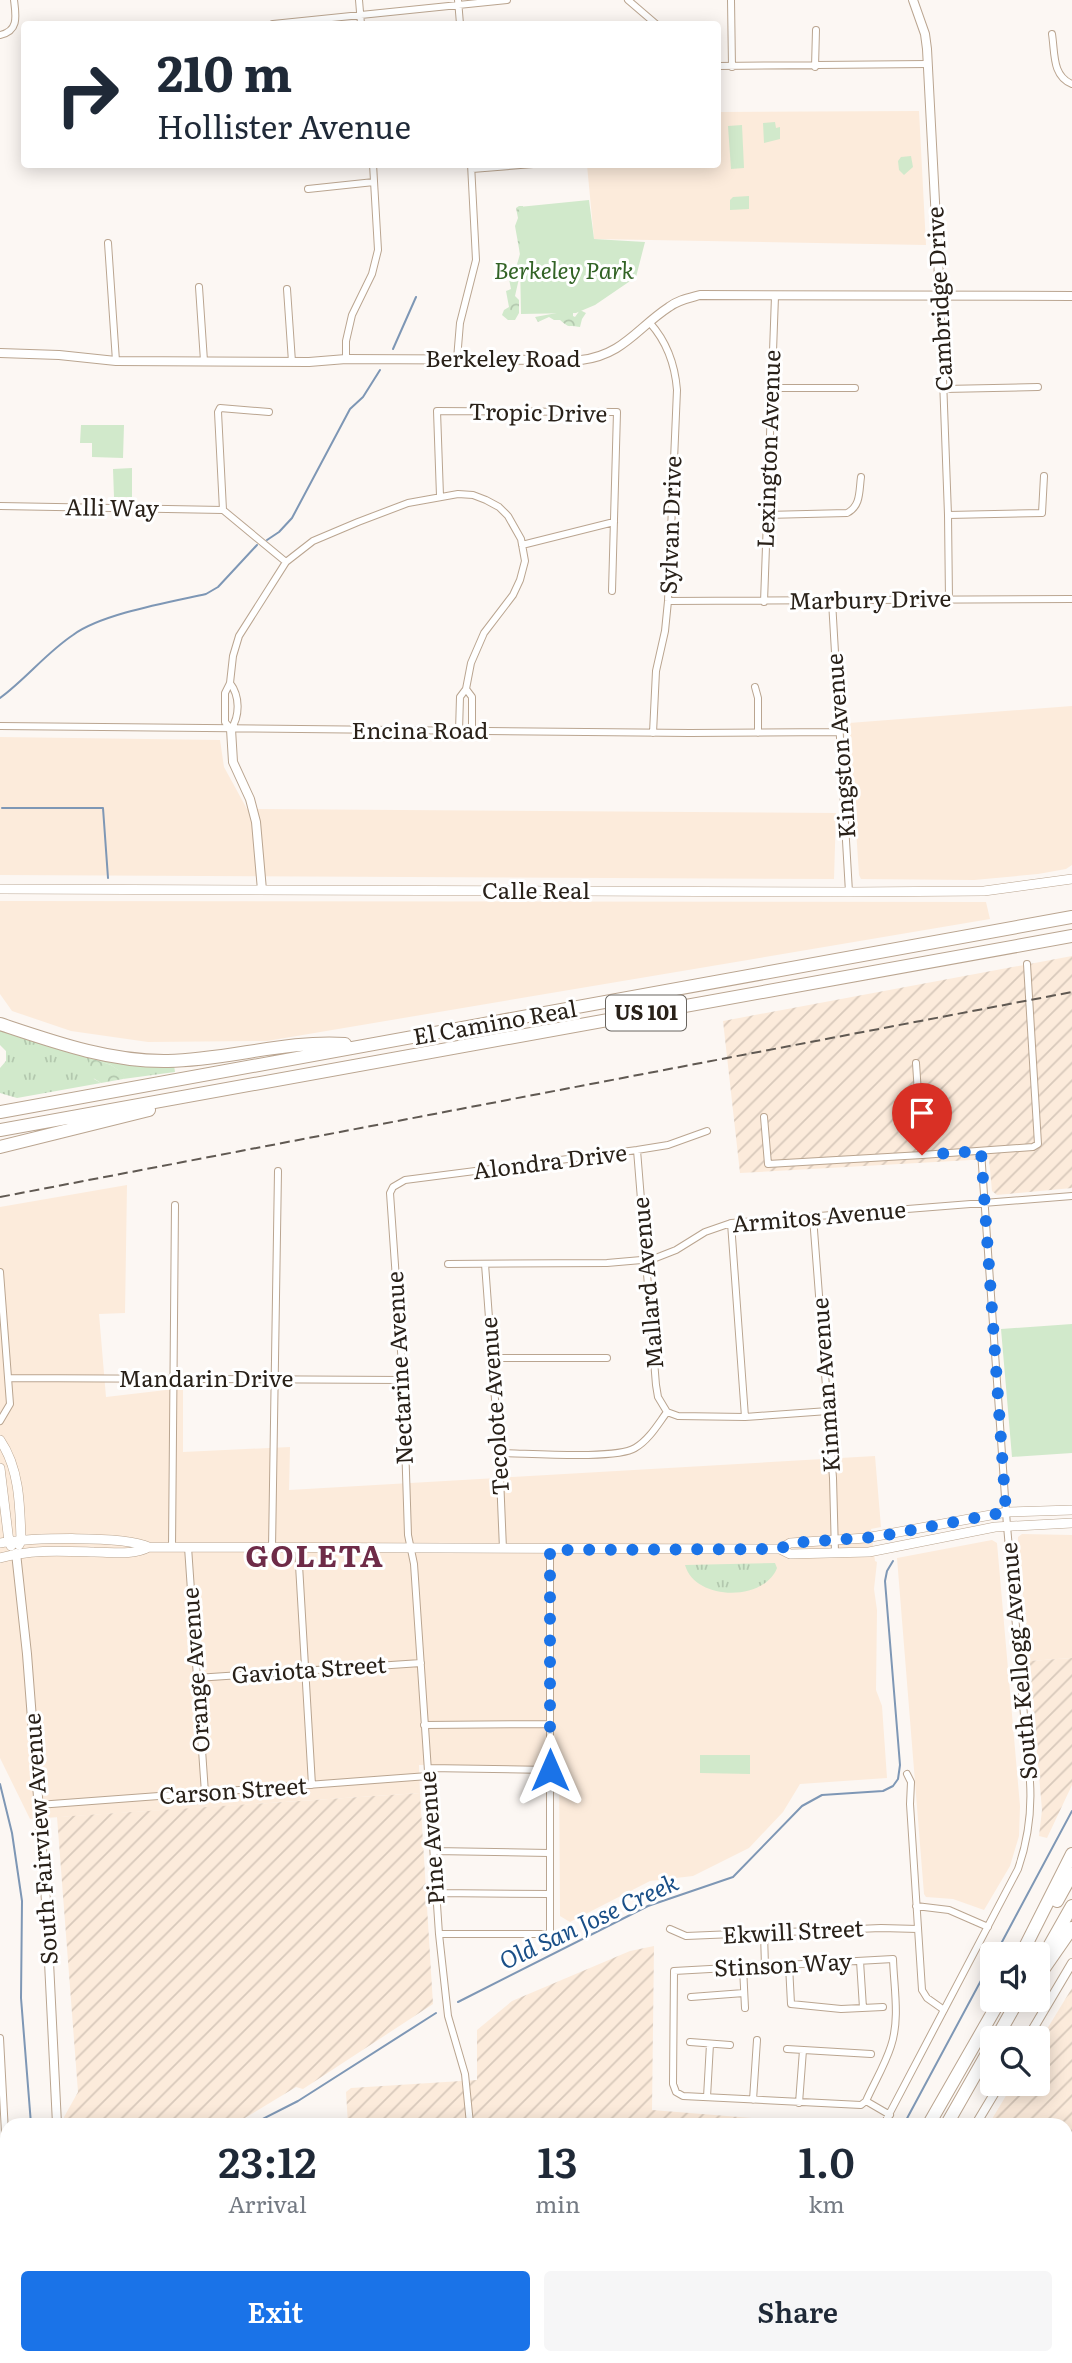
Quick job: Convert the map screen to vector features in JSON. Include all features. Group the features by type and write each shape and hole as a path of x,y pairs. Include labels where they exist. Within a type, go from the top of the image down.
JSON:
{"highway":[{"name":"El Camino Real","path":"0,1112 1072,917"},
{"name":"El Camino Real","path":"0,1129 1072,936"},
{"path":"0,1017 89,1050"},
{"path":"0,1024 129,1059 169,1061 337,1043 373,1045"},
{"path":"0,1147 200,1099 220,1090"},
{"path":"1029,1942 1072,1854"},
{"path":"1031,1942 1072,1874"},
{"path":"1050,1944 1072,1906"},
{"path":"1050,1960 1072,1928"},
{"path":"932,2118 993,2012"},
{"path":"950,2118 980,2066"}],"main road":[{"name":"Calle Real","path":"0,889 984,891 1072,880"},
{"name":"South Fairview Avenue","path":"0,1440 10,1457 16,1482 21,1541 16,1553 4,1542 0,1468"},
{"path":"780,1549 790,1543 893,1534 1006,1512 1072,1510"},
{"path":"4,1542 130,1541 149,1547 780,1549 790,1554 890,1549 1007,1526 1072,1523"},
{"path":"0,1558 16,1553 132,1553 149,1547"}],"street":[{"path":"0,35 10,32 16,20 14,0"},
{"path":"359,0 361,21"},
{"path":"306,21 507,0"},
{"path":"628,0 652,21"},
{"path":"732,0 732,67"},
{"name":"Cambridge Drive","path":"913,0 925,34 927,64 944,389 949,600"},
{"path":"458,3 460,21"},
{"path":"816,30 816,67"},
{"path":"1052,34 1056,67 1060,77 1072,84"},
{"path":"721,66 927,64"},
{"path":"346,359 346,341 352,314 376,261 378,238 373,168"},
{"path":"457,359 460,323 476,260 471,168"},
{"path":"308,189 374,182"},
{"path":"108,243 116,361"},
{"path":"199,287 204,361"},
{"path":"287,289 292,362"},
{"name":"Berkeley Road","path":"0,353 116,361 589,359 625,344 671,305 700,295 1072,296"},
{"name":"Lexington Avenue","path":"764,601 775,296"},
{"name":"Sylvan Drive","path":"650,323 665,344 676,380 668,601 665,631 656,671 653,733"},
{"path":"944,389 1038,387"},
{"path":"772,388 855,388"},
{"path":"269,412 220,408 218,412 223,510 286,562"},
{"name":"Tropic Drive","path":"440,496 437,411 617,412 612,591"},
{"path":"948,515 1042,513 1044,476"},
{"path":"766,515 847,513 858,503 861,477"},
{"path":"262,890 256,822 253,808 233,762 231,729 225,722 225,693 230,683 233,656 239,636 286,562 302,548 408,503 440,496 473,495 499,507 517,530 525,561 513,595 484,633 471,663 466,689 460,697 459,730"},
{"name":"Alli Way","path":"0,506 223,510"},
{"path":"522,545 614,522"},
{"name":"Marbury Drive","path":"668,601 1072,599"},
{"name":"Kingston Avenue","path":"832,601 849,892"},
{"path":"230,683 237,692 237,721 231,729"},
{"path":"755,687 758,698 758,733"},
{"path":"466,689 472,697 472,731"},
{"name":"Encina Road","path":"0,726 653,733 840,732"},
{"path":"764,1117 768,1164 1033,1147 1040,1140 1027,964"},
{"path":"916,1063 922,1155"},
{"name":"Alondra Drive","path":"393,1187 405,1180 668,1145 707,1131"},
{"name":"Mallard Avenue","path":"637,1150 656,1385 658,1397 667,1412"},
{"name":"South Kellogg Avenue","path":"888,2118 1018,1869 1031,1816 1007,1526 981,1151"},
{"path":"272,1548 278,1171"},
{"name":"Nectarine Avenue","path":"393,1187 390,1199 403,1380 408,1535 411,1549"},
{"name":"Armitos Avenue","path":"448,1264 607,1263 646,1260 665,1256 705,1232 732,1223 1072,1196"},
{"path":"172,1547 175,1205"},
{"name":"Kinman Avenue","path":"813,1217 828,1411 835,1553"},
{"path":"732,1223 746,1417"},
{"name":"Tecolote Avenue","path":"485,1264 503,1549"},
{"path":"0,1272 9,1378 9,1404 0,1421"},
{"path":"491,1358 607,1358"},
{"name":"Mandarin Drive","path":"9,1378 403,1380"},
{"path":"499,1453 610,1454 631,1451 657,1427 667,1412 678,1416 746,1417 828,1411"},
{"name":"Orange Avenue","path":"188,1547 205,1793"},
{"path":"298,1548 313,1785"},
{"name":"Pine Avenue","path":"411,1549 439,1934 448,2016 465,2074 469,2118"},
{"path":"439,1934 550,1934 550,1550"},
{"name":"South Fairview Avenue","path":"16,1553 28,1663 51,1980 57,2118"},
{"name":"Gaviota Street","path":"196,1678 421,1662"},
{"path":"424,1725 549,1724"},
{"path":"428,1768 550,1770"},
{"path":"907,1774 911,1782 922,1990 926,1998 944,2010"},
{"name":"Carson Street","path":"38,1805 428,1776"},
{"path":"434,1851 550,1853"},
{"path":"436,1893 549,1894"},
{"path":"916,1906 949,1910 988,1927"},
{"name":"Ekwill Street","path":"670,1929 686,1936 881,1928 918,1929"},
{"path":"764,1934 765,1966"},
{"name":"Stinson Way","path":"707,2098 684,2096 676,2092 673,2084 674,1971 893,1959 894,2035 891,2048 866,2101"},
{"path":"860,1961 863,2008"},
{"path":"1035,2026 1072,1963"},
{"path":"789,1965 791,2004 841,2009 883,2007"},
{"path":"743,1967 745,2008"},
{"path":"691,1997 744,1993"},
{"path":"0,2038 4,2118"},
{"path":"753,2100 757,2040"},
{"path":"690,2042 730,2045"},
{"path":"710,2044 707,2098 856,2106 866,2101 890,2115"},
{"path":"787,2049 871,2054"},
{"path":"799,2103 803,2050"},
{"path":"980,2118 993,2096"}],"shaded area":[{"path":"919,111 926,245 594,239 587,168 721,168 721,112"},
{"path":"1072,706 1072,865 1066,869 1038,874 974,880 861,879 849,723"},
{"path":"0,737 220,740 224,767 247,809 836,813 834,879 0,875"},
{"path":"0,901 986,902 990,919 267,1041 148,1042 71,1031 12,1011 0,994"},
{"path":"1072,956 1072,1188 997,1195 992,1191 989,1159 740,1173 723,1021"},
{"path":"127,1185 125,1313 99,1314 106,1397 183,1388 183,1452 290,1447 289,1490 875,1456 881,1527 871,1529 877,1562 874,1589 877,1610 876,1690 882,1706 887,1778 800,1784 783,1812 749,1848 693,1876 650,1881 570,1922 560,1916 559,1767 419,1765 420,1793 30,1819 0,1758 0,1207"},
{"path":"1022,1534 1072,1535 1072,1658 1029,1661 1018,1542 1018,1537"},
{"path":"992,1540 997,1543 1020,1806 1019,1836 1010,1866 984,1910 953,1899 926,1897 924,1894 897,1558"},
{"path":"1072,1658 1072,1785 1047,1838 1039,1836 1042,1810 1029,1661"},
{"path":"420,1793 433,2004 303,2089 296,2087 245,2118 64,2118 78,2092 57,1817"},
{"path":"654,1946 652,2110 752,2118 348,2118 346,2092 351,2088 477,2080 477,2030 512,2001 630,1951"},
{"path":"1072,1988 1072,2118 993,2118 1006,2096 1050,2096 1049,2026"}],"green space":[{"path":"775,122 776,128 780,127 780,139 764,143 763,123"},
{"path":"742,125 744,168 731,169 728,126"},
{"path":"911,156 913,167 904,175 899,170 898,161 901,157"},
{"path":"749,196 749,209 730,210 730,200 733,197"},
{"name":"Berkeley Park","path":"589,200 594,239 645,242 636,277 595,305 576,313 521,314 519,207"},
{"path":"523,206 524,273 520,274 515,296 519,300 519,313 515,320 508,320 502,315 509,307 506,291 511,289 509,279 513,278 520,254 515,226 518,218 516,208"},
{"path":"573,310 575,317 580,310 586,313 580,327 568,326 549,317 538,322 535,317"},
{"path":"81,425 124,425 123,458 92,457 92,443 80,443"},
{"path":"132,468 132,497 114,497 113,469"},
{"path":"0,1030 90,1058 94,1079 101,1083 17,1098 0,1093 0,1068 6,1061 6,1051 0,1045"},
{"path":"90,1058 128,1064 174,1065 175,1072 123,1079 125,1075 111,1065"},
{"path":"90,1058 111,1065 126,1075 123,1079 101,1083 87,1074"},
{"path":"1072,1324 1072,1453 1012,1457 1001,1329"},
{"path":"775,1563 777,1568 770,1579 759,1587 730,1593 715,1591 702,1585 691,1577 685,1565"},
{"path":"700,1755 750,1755 750,1774 700,1773"}],"waterway":[{"path":"393,349 416,297"},
{"path":"267,540 292,518 350,409 363,397 380,370"},
{"path":"0,698 73,635 101,621 136,610 206,594 218,587 257,545"},
{"path":"2,808 103,808 108,878"},
{"name":"Old San Jose Creek","path":"458,2002 648,1906 733,1877 802,1806 822,1795 883,1791 893,1786 898,1779 900,1765 885,1581 893,1561"},
{"path":"0,1784 12,1833 22,1901 21,1998 31,2118"},
{"path":"1002,1942 1072,1811"},
{"path":"907,2118 980,1982"},
{"name":"Old San Jose Creek","path":"265,2118 298,2101 436,2013"}],"railway":[{"path":"0,1197 1072,992"}],"district":[{"name":"GOLETA","path":"315,1557"}],"route":[{"path":"550,1770 550,1550 780,1549 790,1543 876,1537 1006,1512 981,1151 922,1155"}]}
